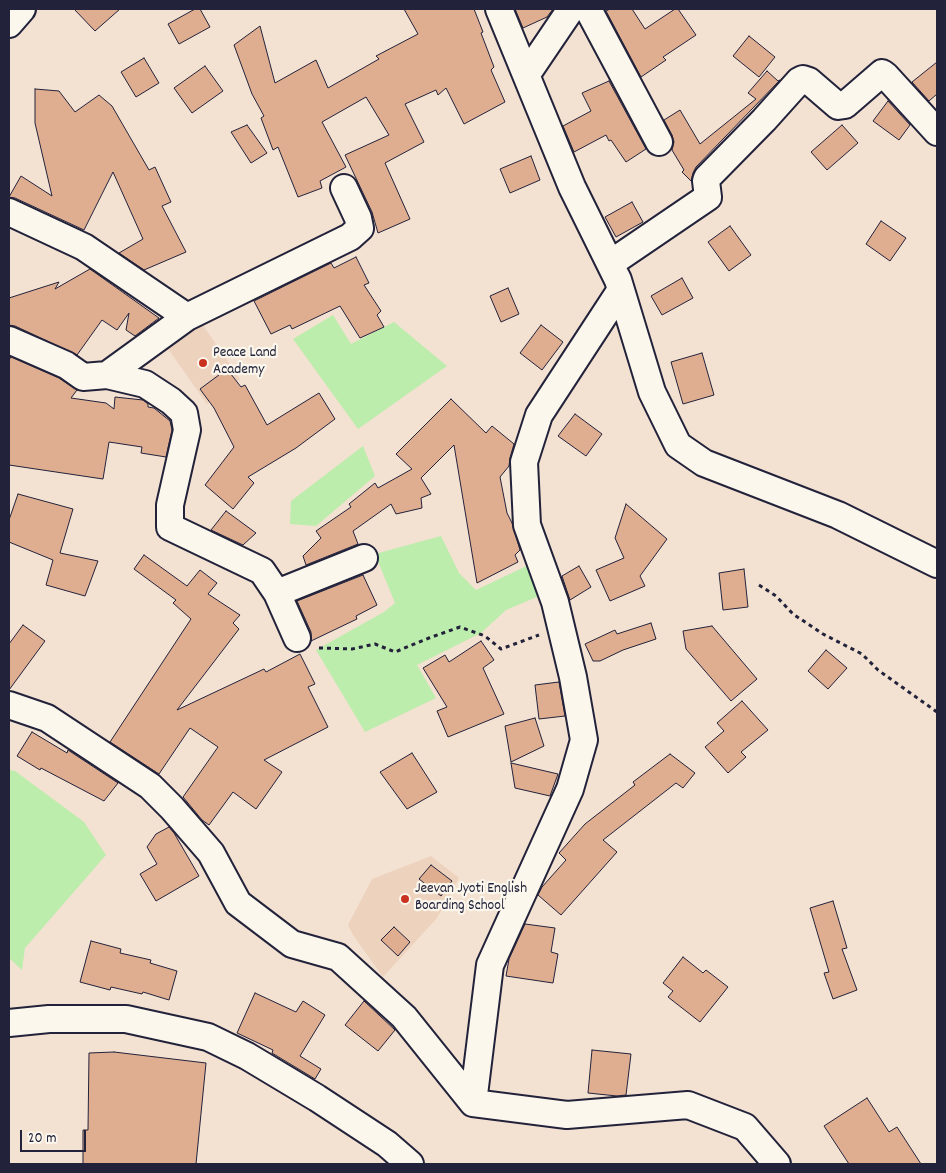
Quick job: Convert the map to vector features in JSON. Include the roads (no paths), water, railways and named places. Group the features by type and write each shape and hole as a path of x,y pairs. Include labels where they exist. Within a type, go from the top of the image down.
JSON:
{"street":[{"path":"499,9 572,188 610,263 652,392 678,445 704,463 838,515 937,564"},
{"path":"527,74 571,9"},
{"path":"588,9 659,142"},
{"path":"610,263 708,197 706,181 708,178 764,120 798,81 803,79 809,81 838,106 845,105 882,73 937,132"},
{"path":"107,375 188,317 350,237 360,228 358,218 344,188"},
{"path":"9,212 84,248 188,317"},
{"path":"473,1103 490,965 570,789 584,740 573,677 553,596 527,525 524,462 539,415 620,291"},
{"path":"9,340 22,344 66,365 83,377 107,375 145,384 171,401 184,413 187,430 170,505 170,527 262,570 277,593 297,638"},
{"path":"277,593 364,558"},
{"path":"9,705 47,718 150,786 211,853 238,903 292,944 338,957 404,1017 473,1103 567,1115 688,1105 745,1127 777,1164"},
{"path":"9,1023 49,1019 126,1019 208,1037 247,1056 317,1098 387,1144 410,1164"}],"place":[{"name":"Peace Land Academy","path":"203,363"},
{"name":"Jeevan Jyoti English Boarding School","path":"405,899"}]}
